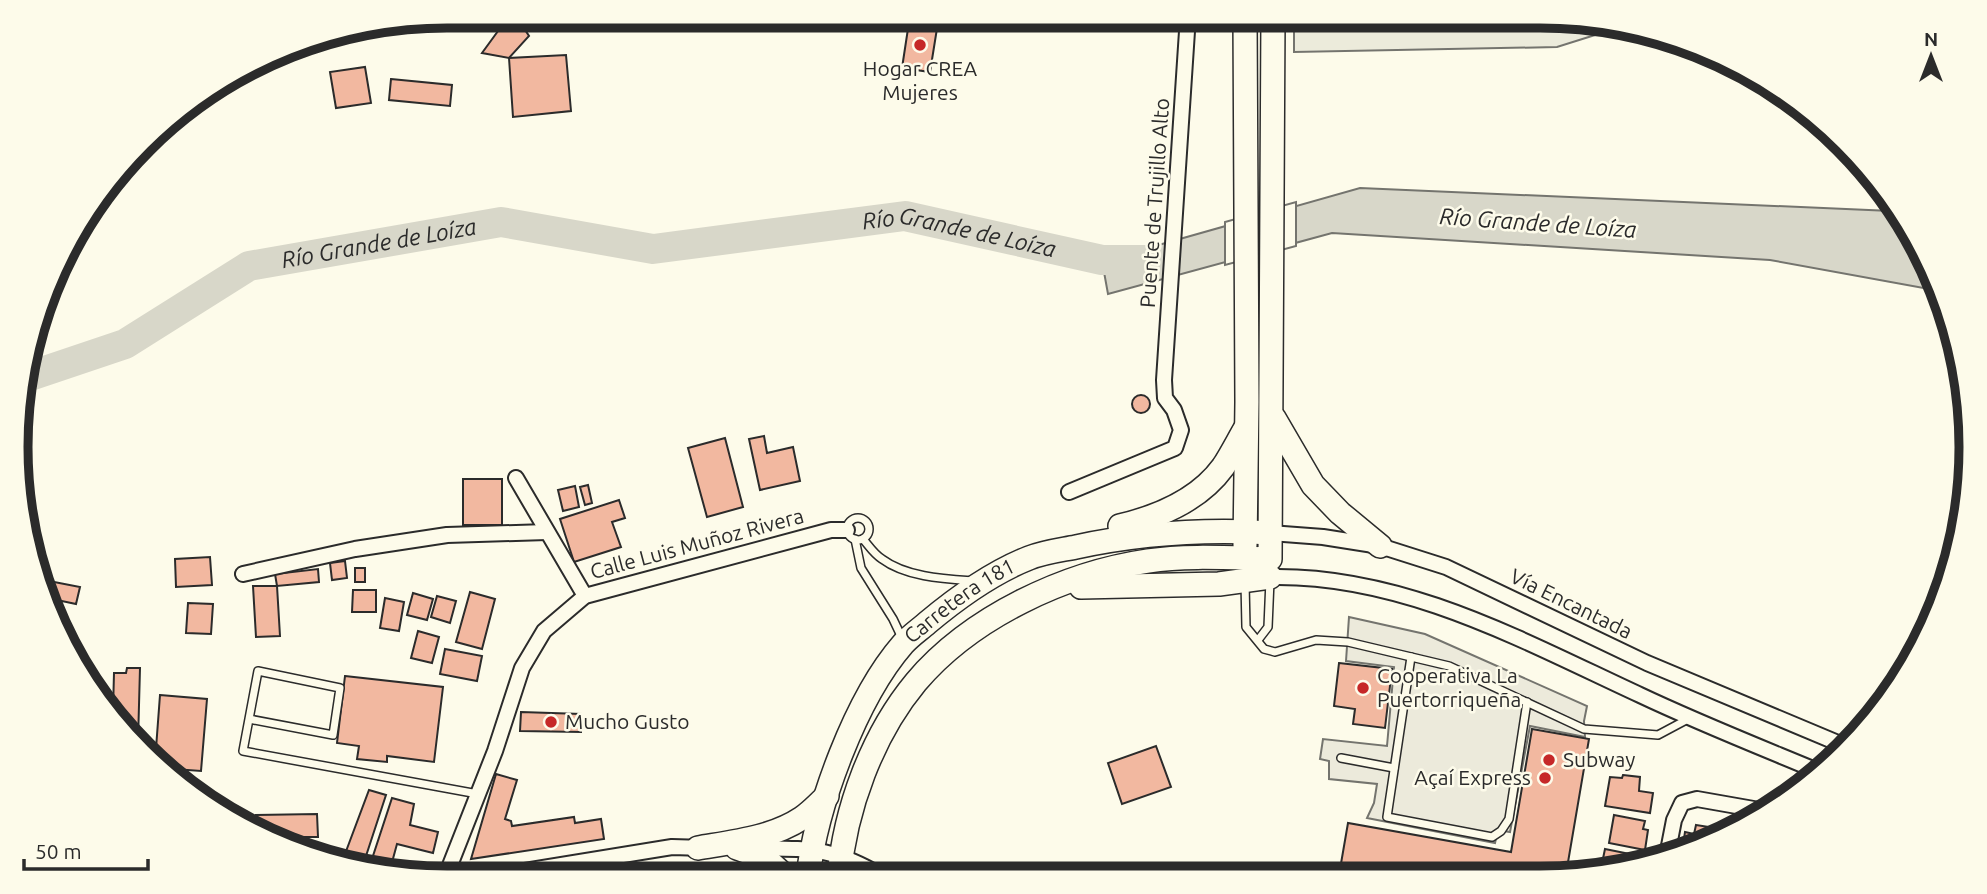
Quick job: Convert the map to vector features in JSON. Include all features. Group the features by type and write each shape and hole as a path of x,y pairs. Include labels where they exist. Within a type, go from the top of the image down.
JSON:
{"main road":[{"path":"1245,28 1245,569 1270,568 1273,28"},
{"path":"1272,407 1312,485 1380,546"},
{"path":"1031,557 1073,538 1141,521 1181,503 1205,486 1223,468 1247,426"},
{"name":"Carretera 181","path":"809,866 811,849 827,796 851,732 876,684 904,644 981,582 1031,557 1146,534 1180,531 1270,533"},
{"name":"Carretera 181","path":"840,866 848,821 870,755 880,736 915,683 951,648 983,624 1049,589 1219,584 1245,569"},
{"path":"698,848 777,831 803,817 827,796"},
{"path":"737,848 765,858 774,866"}],"street":[{"name":"Puente de Trujillo Alto","path":"1069,492 1175,448 1181,429 1174,410 1165,398 1187,28"},
{"path":"516,478 585,596"},
{"name":"Calle Luis Muñoz Rivera","path":"450,866 522,668 544,631 585,596 831,530 855,536"},
{"path":"243,574 355,549 447,535 547,532"},
{"name":"Vía Encantada","path":"1270,533 1323,537 1380,546 1446,567 1647,663 1837,742"},
{"path":"1270,568 1293,576 1347,583 1443,607 1504,631 1690,718 1809,768"},
{"path":"1669,846 1674,820 1682,803 1697,799 1751,809"},
{"path":"555,866 672,847 811,849 840,866"}],"lane":[{"path":"855,536 882,559 906,570 945,579 981,582"},
{"path":"855,536 858,562 893,618 904,644"},
{"path":"1258,640 1268,627 1270,568"},
{"path":"1245,569 1246,627 1264,649 1275,652 1316,640 1331,640 1449,666 1584,729 1658,736 1690,718"},
{"path":"1411,657 1387,817 1492,837 1501,831 1509,819 1527,702"},
{"path":"249,719 333,736 340,688 258,671 249,719 243,751 478,794"},
{"path":"1341,758 1394,768"}],"shaded area":[{"path":"1294,28 1540,28 1602,33 1557,47 1294,52"},
{"path":"1349,617 1425,634 1587,706 1585,737 1530,726 1510,832 1498,830 1495,843 1367,818 1374,803 1377,784 1329,779 1329,761 1320,759 1323,739 1387,746 1394,667 1346,661"}],"water":[{"path":"1360,188 1886,211 1916,262 1928,289 1770,260 1332,233 1108,294 1102,261"}],"pier":[{"path":"1296,202 1296,246 1225,265 1225,222"}],"building":[{"path":"500,28 524,28 529,36 509,58 482,53"},
{"name":"Hogar CREA Mujeres","path":"908,28 937,28 930,72 902,68"},
{"path":"566,55 571,111 513,117 509,58"},
{"path":"365,67 371,103 336,108 330,72"},
{"path":"391,79 452,85 450,106 389,100"},
{"path":"1141,395 1147,398 1150,404 1147,410 1141,413 1135,410 1132,404 1135,398"},
{"path":"764,436 767,453 793,447 800,481 760,490 749,439"},
{"path":"725,438 743,507 707,517 688,448"},
{"path":"463,479 502,479 502,525 463,525"},
{"path":"588,485 592,503 585,505 580,487"},
{"path":"575,486 579,507 563,511 558,490"},
{"path":"619,500 625,518 612,522 621,547 574,562 560,519"},
{"path":"210,557 212,585 176,587 175,559"},
{"path":"345,561 347,578 332,580 330,563"},
{"path":"355,568 365,568 365,582 355,582"},
{"path":"318,569 319,582 277,586 275,574"},
{"path":"50,581 80,587 76,604 57,600"},
{"path":"253,586 277,586 280,636 256,637"},
{"path":"353,590 376,590 376,612 352,612"},
{"path":"470,592 495,599 482,649 456,642"},
{"path":"413,593 433,599 427,620 407,615"},
{"path":"437,596 456,601 450,623 431,617"},
{"path":"385,598 404,602 399,631 380,628"},
{"path":"188,603 213,604 211,634 186,633"},
{"path":"418,631 439,637 432,663 411,658"},
{"path":"445,649 482,656 477,681 440,674"},
{"name":"Cooperativa La Puertorriqueña","path":"1339,663 1392,669 1385,728 1353,724 1355,709 1334,706"},
{"path":"127,668 140,668 138,730 113,700 114,673 126,673"},
{"path":"345,676 443,687 434,762 387,756 387,762 357,759 359,746 337,743"},
{"path":"160,695 207,699 201,771 180,769 156,748"},
{"name":"Mucho Gusto","path":"521,712 581,714 581,732 520,731"},
{"path":"1532,729 1589,739 1568,865 1341,866 1348,823 1511,852"},
{"path":"1156,746 1171,787 1122,804 1108,763"},
{"path":"496,774 517,780 505,819 511,821 512,826 574,817 575,823 601,819 604,839 471,859"},
{"path":"1623,775 1640,777 1639,791 1653,793 1650,813 1605,806 1610,777 1622,778"},
{"path":"369,790 386,795 365,858 345,853"},
{"path":"392,798 414,804 410,825 438,832 433,853 397,844 392,862 372,859"},
{"path":"317,814 318,837 297,838 256,820 256,815"},
{"path":"1614,815 1645,821 1643,829 1648,830 1645,850 1609,843"},
{"path":"1696,825 1714,828 1684,841 1685,832 1694,834"},
{"path":"1605,849 1635,855 1622,858 1603,861"}],"waterway":[{"name":"Río Grande de Loíza","path":"35,374 125,344 249,266 501,222 653,249 905,216 1102,260 1144,260"}],"place":[{"name":"Hogar CREA Mujeres","path":"920,45"},
{"name":"Cooperativa La Puertorriqueña","path":"1363,688"},
{"name":"Mucho Gusto","path":"551,722"},
{"name":"Subway","path":"1549,760"},
{"name":"Açaí Express","path":"1545,778"}]}
